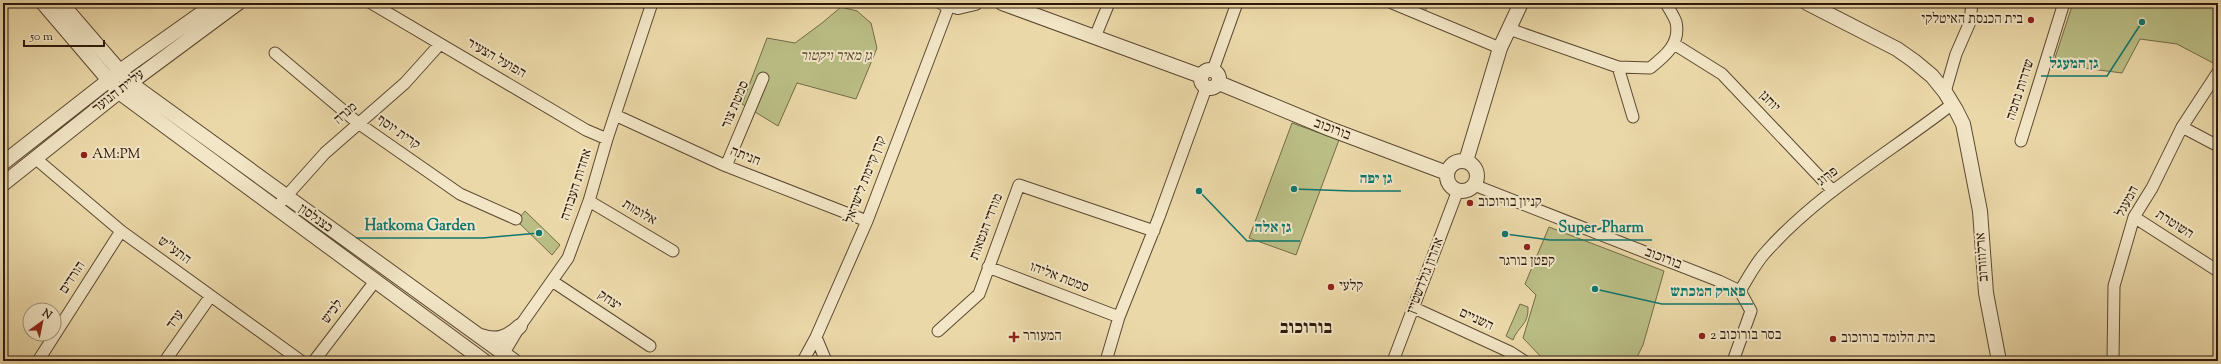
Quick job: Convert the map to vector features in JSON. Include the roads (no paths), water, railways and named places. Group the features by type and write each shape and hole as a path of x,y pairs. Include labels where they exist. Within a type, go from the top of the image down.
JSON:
{"street":[{"path":"43,3 125,87"},
{"path":"61,3 114,76"},
{"name":"עליית הנוער","path":"3,163 114,76 216,3"},
{"name":"עליית הנוער","path":"3,184 125,87 238,3"},
{"name":"הפועל הצעיר","path":"371,3 586,130 607,139"},
{"name":"אחדות העבודה","path":"501,357 520,326 568,258 589,201 607,139 652,3"},
{"path":"946,4 958,7 975,3"},
{"name":"בורוכוב","path":"1002,3 1210,80 1330,129 1447,173"},
{"path":"1095,37 1109,3"},
{"path":"1106,361 1119,317 1154,231 1237,3"},
{"path":"1392,3 1500,48"},
{"path":"1466,161 1500,48 1521,3"},
{"path":"1509,29 1618,67 1650,68 1666,55 1674,44 1676,23 1666,3"},
{"name":"ארלוזורוב","path":"1807,3 1897,49 1932,76 1948,99 1962,124 1980,211 1986,293 1999,361"},
{"path":"1948,99 1956,54 1970,22 1972,3"},
{"name":"שדרות נחמה","path":"2020,141 2063,6 2062,3"},
{"name":"קרן קיימת לישראל","path":"802,361 816,337 867,221 946,4"},
{"name":"מנרה","path":"286,198 325,152 405,83 440,44"},
{"name":"יוחנן","path":"1674,44 1722,74 1833,191"},
{"name":"קרית יוסף","path":"274,53 358,123 460,194 516,220"},
{"path":"1618,67 1633,117"},
{"name":"המעגל","path":"2113,361 2114,286 2134,217 2152,188 2182,127 2218,72"},
{"name":"סמטת צור","path":"726,166 763,78"},
{"name":"כצנלסון","path":"125,87 286,198 478,335 501,357 514,361"},
{"name":"כצנלסון","path":"125,87 271,203 484,361"},
{"name":"פרוג","path":"1740,291 1764,254 1791,226 1948,99"},
{"name":"חניתה","path":"615,115 726,166 867,221"},
{"path":"2182,127 2218,146"},
{"name":"התע\"ש","path":"35,158 121,231 210,297 301,361"},
{"path":"1466,161 1474,166 1478,176 1474,186 1467,190 1458,190 1451,185 1447,173 1454,163 1466,161"},
{"name":"מורדי הגטאות","path":"938,331 979,294 1020,185 1154,231"},
{"name":"בורוכוב","path":"1474,186 1719,281 1740,291"},
{"name":"אהרון גולדשטיין","path":"1393,361 1458,190"},
{"path":"271,203 279,203 286,198"},
{"name":"אלומות","path":"589,201 673,251"},
{"name":"השוטרת","path":"2134,217 2218,271"},
{"name":"הורדים","path":"38,361 121,231"},
{"name":"סמטת אליהו","path":"988,268 1119,317"},
{"name":"לכיש","path":"314,361 376,280"},
{"name":"יצחק","path":"552,281 650,346"},
{"path":"1733,361 1751,310 1740,291"},
{"name":"ערד","path":"165,361 210,297"},
{"name":"השניים","path":"1414,308 1510,352 1524,361"},
{"path":"478,335 488,339 500,339 511,334 520,326"},
{"path":"816,337 826,361"}],"place":[{"name":"בית הכנסת האיטלקי","path":"2031,20"},
{"name":"גן המעגל","path":"2142,22"},
{"name":"AM:PM","path":"84,155"},
{"name":"גן יפה","path":"1294,189"},
{"name":"גן אלה","path":"1199,191"},
{"name":"קניון בורוכוב","path":"1470,203"},
{"name":"Hatkoma Garden","path":"539,233"},
{"name":"Super-Pharm","path":"1505,234"},
{"name":"קפטן בורגר","path":"1527,247"},
{"name":"קלעי","path":"1331,287"},
{"name":"פארק המכתש","path":"1595,289"},
{"name":"בסר בורוכוב 2","path":"1702,336"},
{"name":"המעורר","path":"1014,337"},
{"name":"בית הלומד בורוכוב","path":"1833,339"}],"district":[{"name":"בורוכוב","path":"1306,329"}],"park label":[{"name":"גן מאיר ויקטור","path":"836,57"}]}
